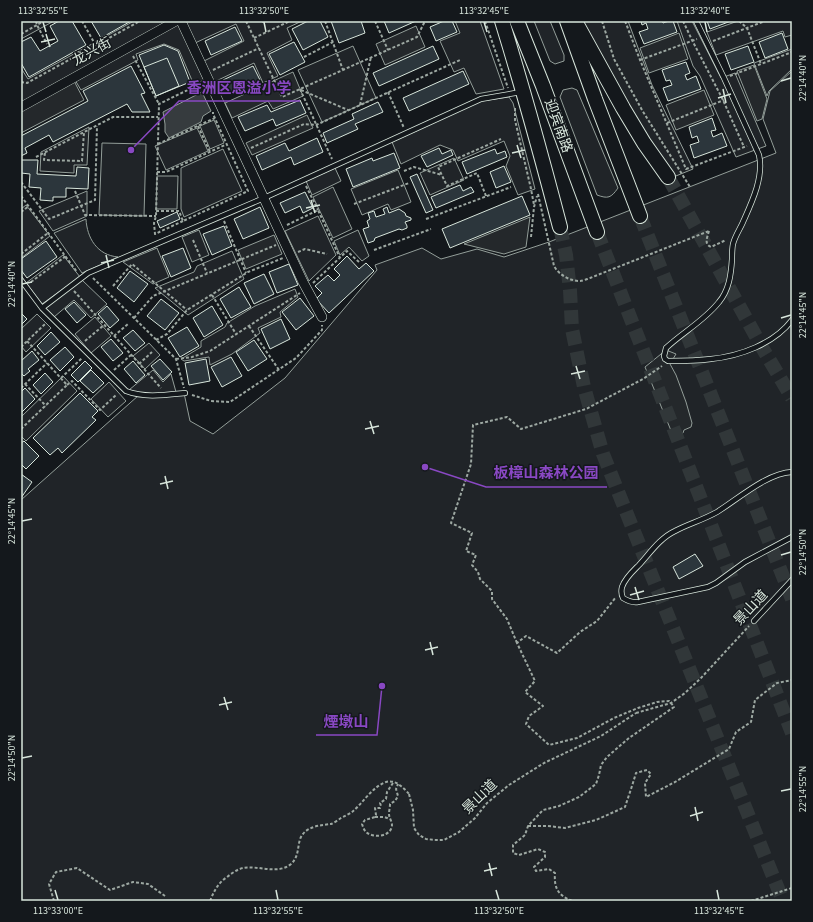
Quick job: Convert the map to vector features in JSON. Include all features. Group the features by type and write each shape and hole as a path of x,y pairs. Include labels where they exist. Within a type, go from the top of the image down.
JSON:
{"main road":[{"path":"502,21 516,96 543,162 560,227"},
{"name":"迎宾南路","path":"517,21 543,86 597,232"},
{"path":"567,21 640,216"},
{"path":"575,21 630,120 668,178"}],"street":[{"name":"龙兴街","path":"21,107 176,21"},
{"path":"181,21 284,241 322,317"}],"lane":[{"path":"696,21 733,96 759,155 759,180 743,222 736,235 733,246 730,278 725,294 707,315 666,348 664,356 668,361 712,359 747,351 773,338 792,320"},
{"path":"42,308 88,274 264,198 481,99 516,96"},
{"path":"21,280 42,308 126,391 134,394 159,396 185,393"},
{"path":"792,472 779,475 764,482 718,512 668,535 625,581 621,591 623,598 627,601 633,602 708,587 745,562 792,537"},
{"name":"景山道","path":"754,621 792,580"}],"path":[{"path":"36,21 47,44"},
{"path":"21,34 44,21"},
{"path":"82,21 104,61"},
{"path":"21,82 27,83 140,21"},
{"path":"246,21 282,97 418,37 425,21"},
{"path":"254,38 290,21"},
{"path":"325,21 343,70"},
{"path":"375,21 388,50"},
{"path":"485,21 505,75 516,96 519,116"},
{"path":"602,21 614,60 642,110 690,186"},
{"path":"625,21 686,169 753,143"},
{"path":"684,21 692,40 723,100 744,147"},
{"path":"740,21 746,28 761,64"},
{"path":"707,43 765,21"},
{"path":"640,60 704,36"},
{"path":"304,56 333,42"},
{"path":"128,48 159,104 156,216 154,223 155,234 248,191 212,114 213,111"},
{"path":"159,104 259,48"},
{"path":"714,82 792,52"},
{"path":"360,105 371,57"},
{"path":"243,152 304,124 316,125 460,60"},
{"path":"300,89 348,110"},
{"path":"300,89 334,166"},
{"path":"388,92 406,133"},
{"path":"516,96 515,120 534,207"},
{"path":"667,123 733,96"},
{"path":"36,158 113,117 158,117"},
{"path":"158,144 215,118"},
{"path":"21,182 49,219 95,200 97,126"},
{"path":"198,126 210,152"},
{"path":"45,153 44,160 82,162 84,132"},
{"path":"486,196 477,173 447,186 438,166 501,139"},
{"path":"157,172 166,172 227,144"},
{"path":"404,171 414,167 442,175"},
{"path":"303,180 340,258"},
{"path":"354,204 409,183"},
{"path":"426,220 511,186"},
{"path":"75,191 86,215 156,216"},
{"path":"531,237 534,207 538,194 554,266 561,274 572,280 580,281 709,231 706,242 711,247 736,235"},
{"path":"21,196 82,278"},
{"path":"21,212 28,206"},
{"path":"278,228 318,210"},
{"path":"156,211 179,211 183,221"},
{"path":"222,216 246,273"},
{"path":"374,250 431,229"},
{"path":"21,254 48,233"},
{"path":"193,240 207,273"},
{"path":"134,318 154,296 284,241"},
{"path":"156,340 167,334 187,310 246,273 305,249 327,254"},
{"path":"176,359 192,357 210,351 307,289 347,251 360,263"},
{"path":"25,286 66,256"},
{"path":"113,286 132,264 187,310"},
{"path":"88,274 176,359 185,393 211,401 230,402 296,358 322,330 322,317"},
{"path":"70,287 167,395"},
{"path":"212,295 236,334"},
{"path":"22,346 45,324"},
{"path":"114,336 128,324"},
{"path":"80,346 104,325"},
{"path":"249,326 279,370"},
{"path":"27,341 68,385"},
{"path":"139,364 152,352"},
{"path":"109,374 131,355"},
{"path":"61,378 82,358"},
{"path":"572,901 556,890 554,881 555,873 549,869 536,871 534,866 545,857 545,852 538,849 519,855 513,853 513,845 525,835 528,826 543,810 559,806 579,796 596,784 601,765 607,757 629,738 674,707 669,701 657,702 614,718 577,738 549,745 526,724 529,716 543,706 525,692 534,681 507,619 492,598 492,591 480,579 478,572 472,565 476,556 466,551 472,533 451,523 471,464 472,425 507,417 520,429 586,409 644,379 668,361"},
{"path":"21,388 47,363"},
{"path":"21,429 72,381 100,410 116,395"},
{"path":"25,384 46,406"},
{"path":"517,642 526,636 557,653 580,632 597,621 621,591"},
{"name":"景山道","path":"394,783 398,784 409,794 413,810 414,828 419,834 426,838 444,840 459,832 475,818 487,803 509,785 544,763 601,736 636,713 671,703 685,693 701,678 754,621"},
{"path":"528,826 565,828 596,820 625,807 636,772 647,770 651,774 645,783 646,797 675,782 729,749 736,732 751,722 755,700 777,683 792,680"},
{"path":"210,901 218,885 224,879 242,868 273,869 290,865 296,859 301,835 307,829 332,823 352,811 382,784 388,781 394,783 387,792 386,799 380,802 380,808 375,808 375,817"},
{"path":"390,819 375,817 365,820 362,824 366,832 373,836 384,835 391,831 393,825 389,813 390,804 395,801 398,796 396,789 398,784"},
{"path":"54,901 48,884 56,872 77,868 110,890 133,882 148,884 165,896"},
{"path":"751,901 792,888"}],"shaded area":[{"path":"21,21 54,21 21,39"},
{"path":"134,21 170,21 21,104 21,68 28,79"},
{"path":"185,21 262,21 263,23 266,21 302,21 287,28 292,40 267,53 278,76 263,83 254,63 214,82 204,61 244,41 236,24 195,43"},
{"path":"455,21 480,21 504,89 476,94 464,68 454,72 440,41 460,33"},
{"path":"534,21 550,21 564,55 564,61 555,64 550,61"},
{"path":"581,21 628,21 652,85 693,169 671,178"},
{"path":"677,21 692,21 721,78 735,73 766,146 736,157 700,76 693,66"},
{"path":"738,21 792,21 792,35 785,37 783,31 716,55 707,32"},
{"path":"179,22 206,79 194,85 179,50 164,44 136,54 138,60 81,90 75,80"},
{"path":"416,26 425,47 385,65 376,44"},
{"path":"679,33 688,59 649,73 640,48"},
{"path":"353,46 376,98 322,122 298,70"},
{"path":"792,49 792,69 769,91 767,96 754,63"},
{"path":"754,65 767,99 762,119 757,121 737,71"},
{"path":"792,71 792,901 21,901 21,500 139,395 184,393 190,421 213,434 285,378 377,270 375,265 422,248 441,259 477,249 504,257 549,242 776,153 763,119 770,91"},
{"path":"293,72 303,96 273,109 268,101 232,118 225,103"},
{"path":"74,81 84,100 21,133 21,111"},
{"path":"572,88 577,90 618,188 609,197 597,195 560,97 563,90"},
{"path":"704,90 714,115 676,130 666,105"},
{"path":"202,92 211,111 203,116 201,122 169,138 165,132 163,112"},
{"path":"509,97 513,103 535,189 518,195 506,166 510,156 504,141 458,161 453,150 440,145 401,164 392,142 481,101"},
{"path":"307,115 313,128 252,155 246,143"},
{"path":"214,120 224,143 210,149 200,126"},
{"path":"89,127 87,165 74,165 74,173 40,171 41,152"},
{"path":"197,128 208,151 166,170 155,146"},
{"path":"102,143 146,144 144,216 99,215"},
{"path":"223,149 242,191 184,217 181,209 181,168"},
{"path":"454,158 464,180 430,195 420,173"},
{"path":"335,168 341,181 312,195 306,181"},
{"path":"398,170 411,202 391,210 388,204 362,215 351,189"},
{"path":"157,176 178,176 177,209 156,209"},
{"path":"333,187 352,229 333,238 313,197"},
{"path":"87,191 87,216 53,231 39,211"},
{"path":"26,205 50,236 21,258 21,209"},
{"path":"318,216 336,255 309,281 285,231"},
{"path":"530,217 526,247 504,254 464,244"},
{"path":"86,219 88,233 94,244 104,253 118,257 82,273 54,233"},
{"path":"199,230 209,255 192,262 182,237"},
{"path":"358,230 369,256 362,261 349,247 340,255 334,241"},
{"path":"274,235 282,254 246,269 238,250"},
{"path":"157,248 169,277 153,284 123,262"},
{"path":"232,251 244,279 188,315 155,288 194,272 197,266"},
{"path":"63,255 80,277 42,304 26,283"},
{"path":"82,280 107,304 91,318 74,300 54,317 45,308"},
{"path":"295,289 298,297 280,312 281,317 258,328 260,333 232,354 210,365 209,357 184,361 181,359 201,347 201,341 225,327 227,323 255,306"},
{"path":"37,314 51,328 26,352 21,346 21,329"},
{"path":"95,317 111,336 91,353 75,334"},
{"path":"149,343 160,355 145,369 133,356"},
{"path":"666,350 676,354 670,364 676,375 692,423 691,427 684,430 680,436 675,437 645,367"},
{"path":"153,370 163,382 171,374 176,392 139,394 129,390"},
{"path":"63,376 77,391 26,441 21,436 21,417"},
{"path":"109,382 126,401 108,417 91,399"}],"building":[{"path":"59,21 72,21 86,45 29,77 21,63 21,42 31,37 40,51 58,41 50,26"},
{"path":"91,21 131,21 101,38"},
{"path":"308,21 320,21 328,37 303,50 292,29"},
{"path":"331,21 361,21 365,33 339,43"},
{"path":"384,21 416,21 389,33"},
{"path":"444,21 452,21 457,32 436,41 430,27"},
{"path":"641,21 662,21 663,23 673,21 677,32 644,44 639,32 648,29 646,23 642,25"},
{"path":"707,21 731,21 710,29"},
{"path":"235,27 242,41 211,55 205,41"},
{"path":"782,33 788,49 765,58 759,42"},
{"path":"294,42 305,62 280,75 269,54"},
{"path":"164,45 178,51 190,82 156,96 139,55"},
{"path":"433,46 439,59 379,86 373,73"},
{"path":"748,46 754,62 731,70 725,54"},
{"path":"167,58 179,86 156,96 144,67"},
{"path":"686,62 690,73 685,75 687,80 696,76 701,89 668,101 663,88 672,85 670,80 666,81 662,70"},
{"path":"131,66 145,93 141,94 150,112 132,112 127,104 53,142 49,135 25,148 27,153 21,156 21,136 88,101 83,91"},
{"path":"253,66 260,80 229,94 223,80"},
{"path":"463,71 469,84 409,111 403,98"},
{"path":"300,100 306,113 276,126 273,119 245,131 238,117 267,105 271,112"},
{"path":"378,102 383,112 355,124 358,129 327,143 323,133 354,119 352,114"},
{"path":"712,118 716,130 711,131 713,137 722,133 727,146 694,158 690,145 699,142 697,136 692,138 689,127"},
{"path":"317,138 323,152 294,165 291,157 262,170 256,156 285,143 289,151"},
{"path":"439,148 442,154 451,150 453,155 427,167 421,156"},
{"path":"495,149 497,154 505,151 507,157 467,174 462,162"},
{"path":"394,153 400,168 353,187 346,169 372,158 373,161"},
{"path":"21,160 38,160 37,174 76,176 77,167 89,168 88,189 66,188 66,197 53,197 53,201 40,200 41,188 29,187 30,174 21,173"},
{"path":"504,166 511,182 496,188 490,172"},
{"path":"417,174 433,210 426,213 410,177"},
{"path":"460,185 463,191 471,187 474,192 436,208 431,197"},
{"path":"305,192 313,208 303,213 300,206 285,213 280,203"},
{"path":"522,196 530,215 450,248 442,229"},
{"path":"260,207 269,228 243,239 234,219"},
{"path":"387,207 389,213 399,209 405,213 406,216 411,218 411,220 405,222 407,228 402,230 399,229 375,238 374,241 368,243 363,229 369,227 367,221 370,219 368,213 374,211 376,217 385,214 383,209"},
{"path":"177,212 180,219 160,228 157,221"},
{"path":"224,226 232,246 212,255 203,234"},
{"path":"46,241 57,257 27,278 21,270 21,259"},
{"path":"183,248 191,268 171,277 162,256"},
{"path":"347,256 359,269 366,263 374,271 329,313 316,299 322,293 315,286 328,275 334,281 340,275 334,269"},
{"path":"289,264 298,285 277,293 269,272"},
{"path":"130,271 148,284 134,302 117,288"},
{"path":"264,274 274,294 254,304 244,283"},
{"path":"239,287 251,307 231,318 220,299"},
{"path":"300,298 314,316 296,330 282,312"},
{"path":"161,299 179,313 165,330 147,316"},
{"path":"74,302 86,315 77,323 65,309"},
{"path":"107,306 119,320 110,328 98,314"},
{"path":"212,306 223,325 204,337 193,318"},
{"path":"21,313 27,319 21,325"},
{"path":"281,319 290,339 270,349 261,329"},
{"path":"187,327 199,346 180,357 168,338"},
{"path":"133,330 145,343 135,351 123,338"},
{"path":"51,332 60,342 45,355 37,346"},
{"path":"111,339 123,353 113,361 101,347"},
{"path":"254,340 267,359 248,371 236,352"},
{"path":"65,347 74,357 60,371 50,360"},
{"path":"32,351 39,360 28,369 30,371 24,376 21,373 21,361"},
{"path":"231,357 242,376 222,387 211,367"},
{"path":"160,359 172,372 163,380 151,366"},
{"path":"206,359 210,381 189,385 185,363"},
{"path":"85,361 92,368 78,382 71,375"},
{"path":"133,361 145,375 136,383 124,369"},
{"path":"91,370 104,383 93,393 80,381"},
{"path":"45,373 53,382 41,394 33,385"},
{"path":"25,388 35,399 21,413 21,392"},
{"path":"80,393 98,411 92,417 96,420 62,453 58,448 50,455 33,438"},
{"path":"24,441 39,456 26,469 21,464 21,443"},
{"path":"21,474 32,482 21,498"},
{"path":"695,554 703,566 679,579 673,567"}],"tunnel":[{"path":"668,177 763,349 792,398"},
{"path":"640,216 792,599"},
{"path":"560,227 566,255 572,329 584,387 603,454 783,901"},
{"path":"597,232 792,733"}],"place":[{"name":"香洲区恩溢小学","path":"131,150"},
{"name":"板樟山森林公园","path":"425,467"},
{"name":"煙墩山","path":"382,686"}]}
